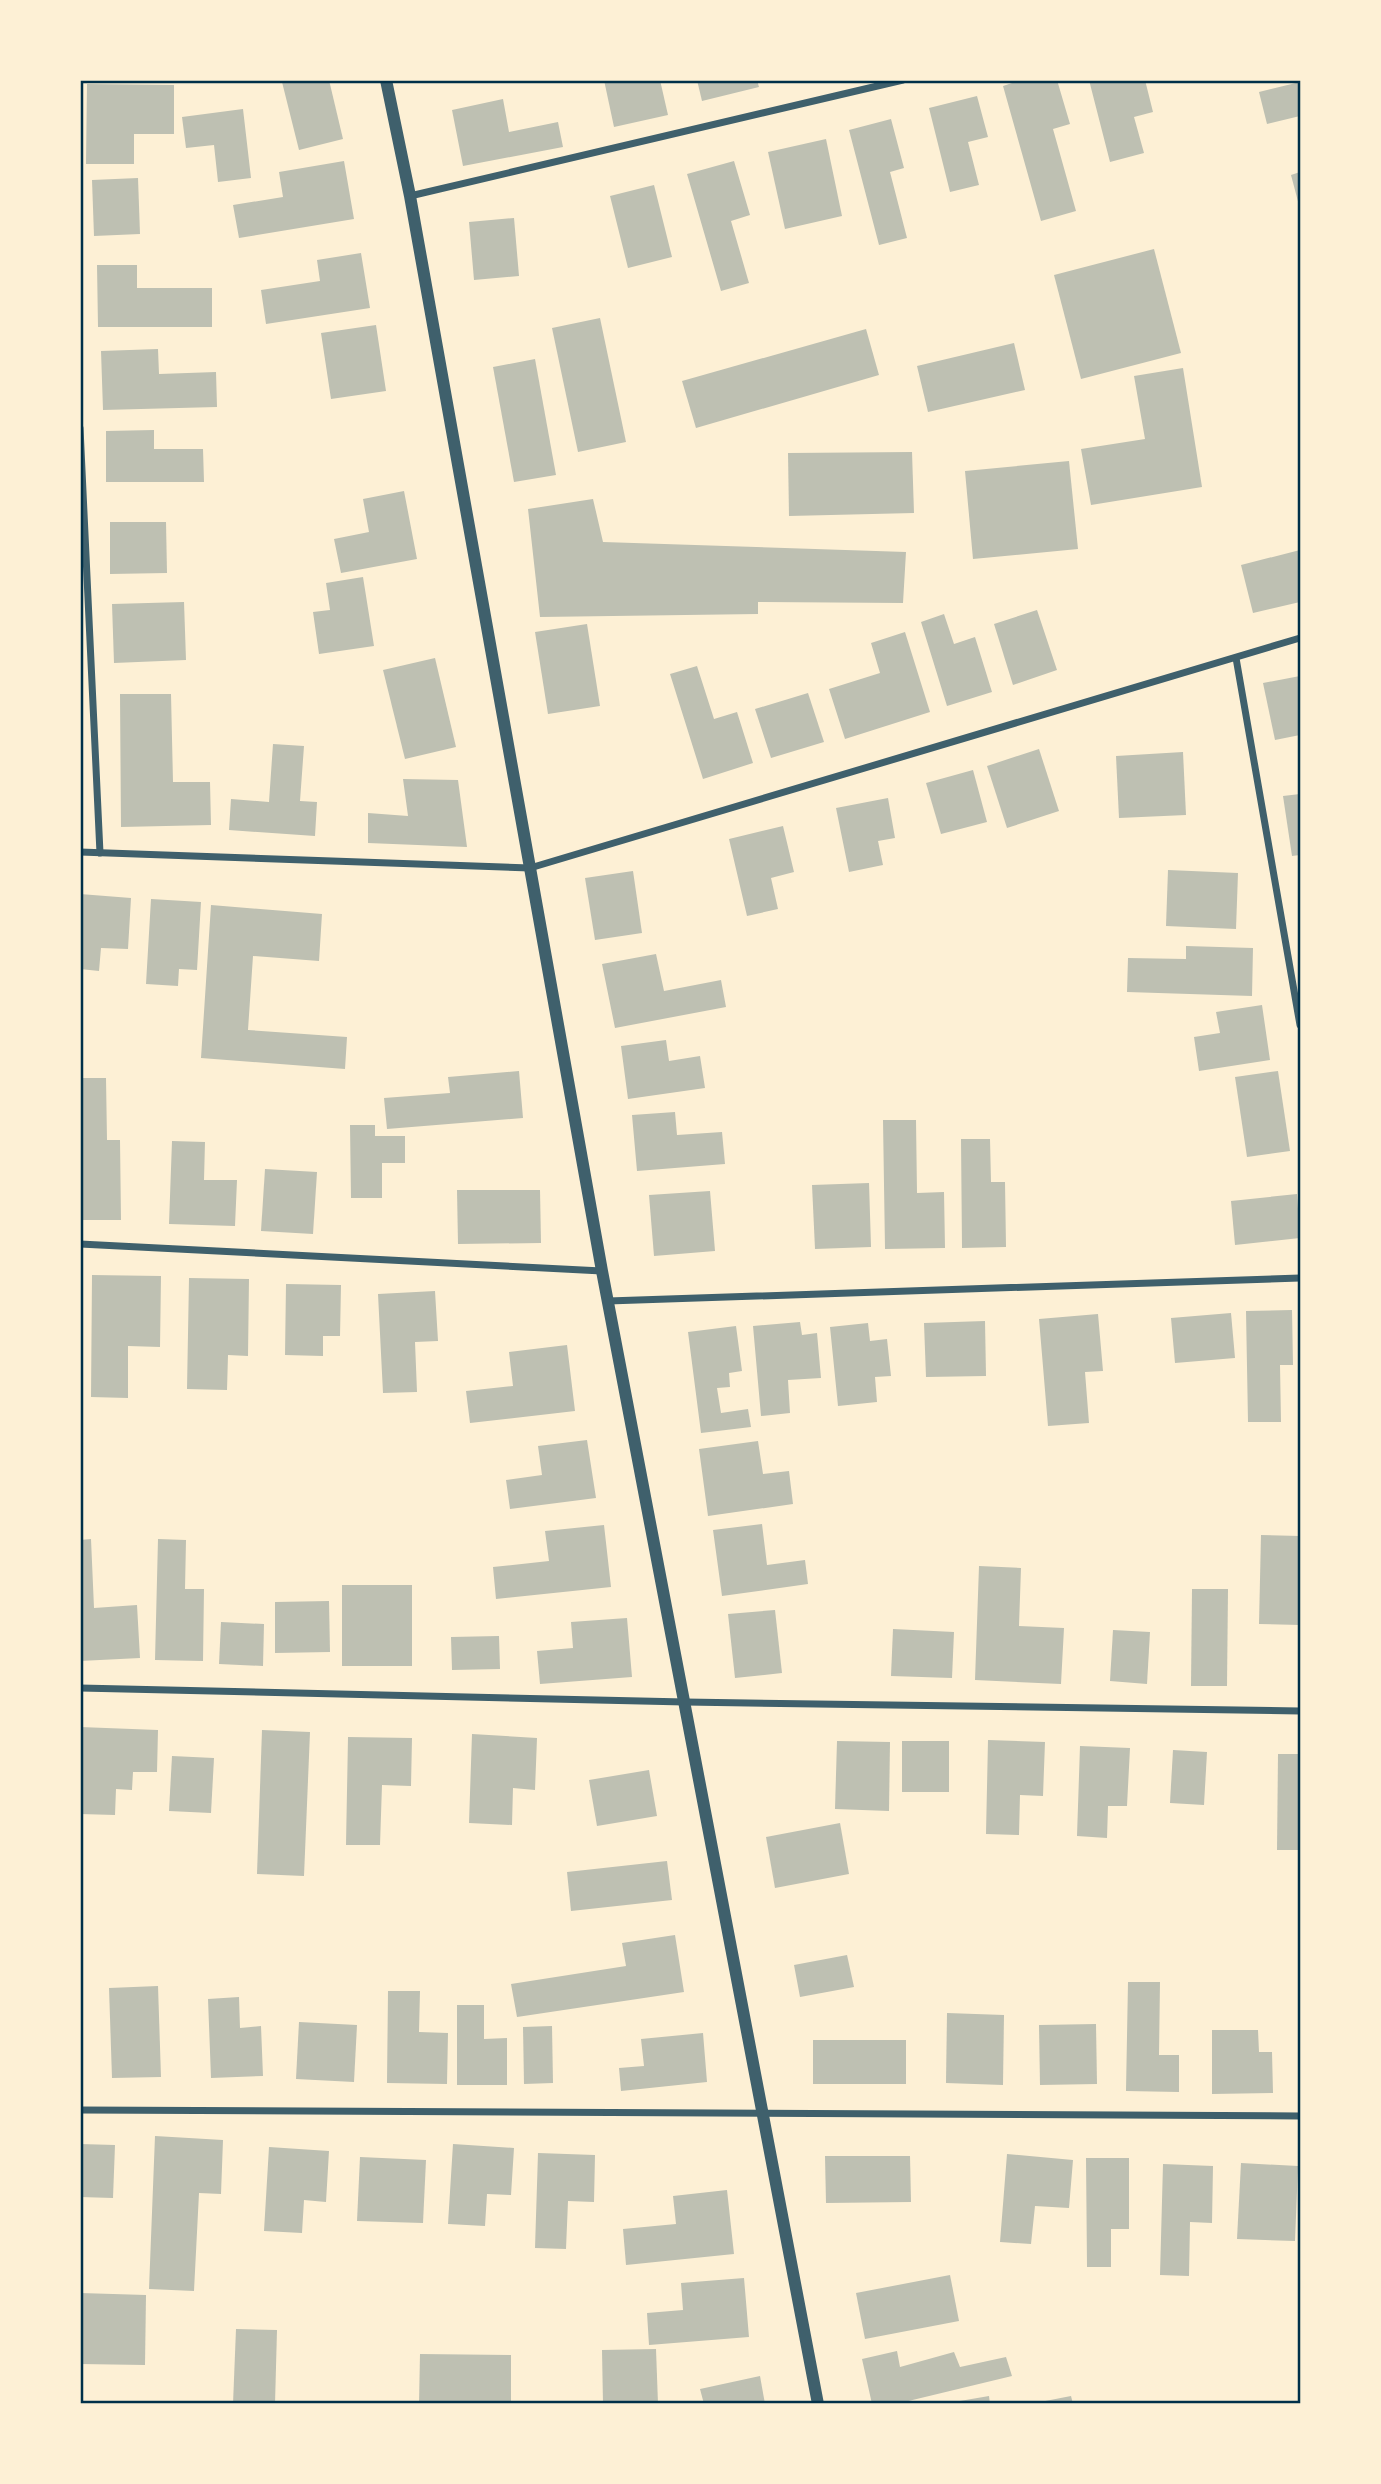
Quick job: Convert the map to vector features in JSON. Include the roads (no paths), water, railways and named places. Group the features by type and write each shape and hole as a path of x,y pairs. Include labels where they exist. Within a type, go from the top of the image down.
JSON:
{"street":[{"path":"386,80 410,196 602,1271 760,2112 818,2403"},
{"path":"410,196 903,80"},
{"path":"80,428 100,853"},
{"path":"80,852 530,868 1300,638"},
{"path":"1236,658 1300,1025"},
{"path":"80,1244 602,1271"},
{"path":"608,1301 1300,1278"},
{"path":"80,1688 685,1702 1300,1711"},
{"path":"80,2110 1300,2116"}]}
